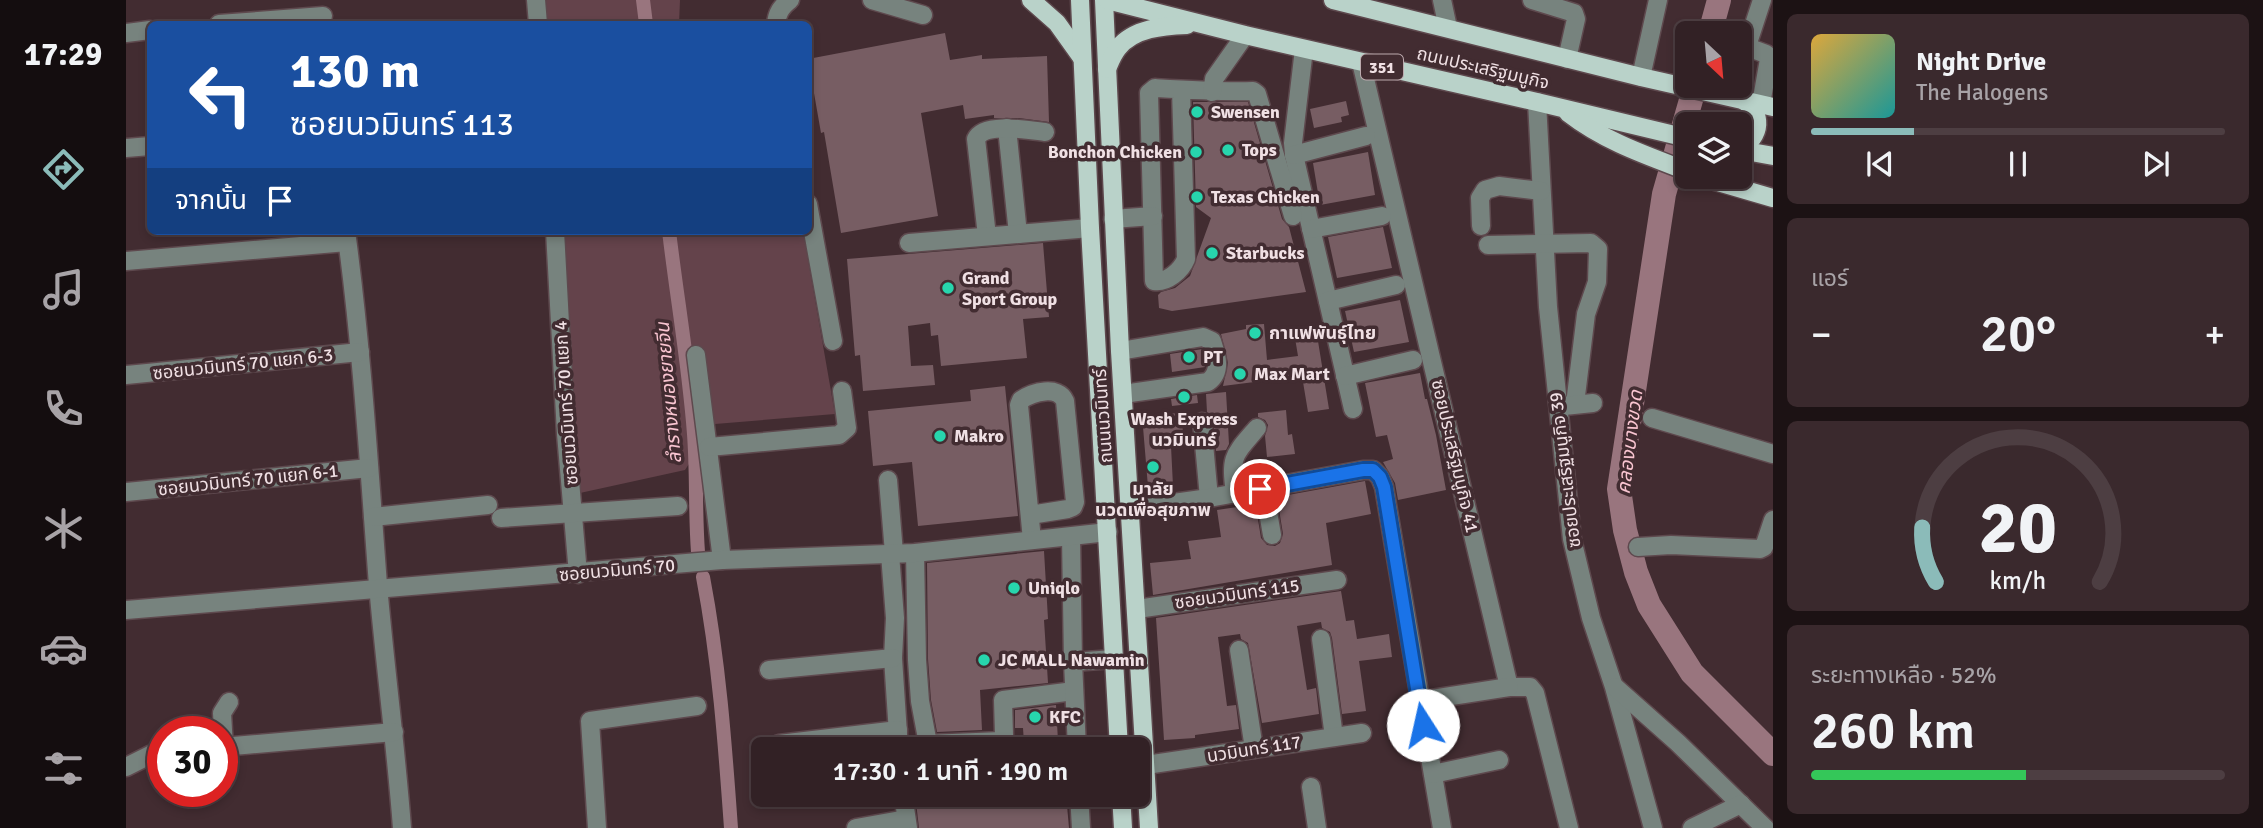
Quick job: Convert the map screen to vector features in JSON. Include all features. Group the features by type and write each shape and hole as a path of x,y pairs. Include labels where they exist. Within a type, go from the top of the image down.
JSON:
{"main road":[{"path":"1031,0 1056,22 1082,58"},
{"name":"ถนนนวมินทร์","path":"1080,0 1118,737"},
{"name":"ถนนนวมินทร์","path":"1105,0 1113,225 1144,737"},
{"name":"ถนนประเสริฐมนูกิจ","path":"1105,0 1675,135"},
{"name":"ถนนประเสริฐมนูกิจ","path":"1344,1 1675,85"},
{"path":"1106,72 1118,48 1132,36 1151,28 1201,24"},
{"path":"1736,98 1750,105 1758,119 1752,139"},
{"name":"ถนนประเสริฐมนูกิจ","path":"1736,98 1767,106"},
{"path":"1563,108 1593,131 1675,166"},
{"path":"1752,152 1773,156"},
{"path":"1742,189 1773,198"},
{"path":"1122,807 1123,828"},
{"name":"ถนนนวมินทร์","path":"1148,807 1149,828"}],"street":[{"path":"536,0 538,21"},
{"path":"776,21 782,5 790,0"},
{"path":"872,0 923,15"},
{"path":"1442,0 1448,28"},
{"path":"1532,0 1574,13 1576,19 1567,58"},
{"path":"1649,79 1658,0"},
{"path":"1762,0 1748,43 1750,48 1766,54 1769,58 1767,106"},
{"path":"247,21 323,13"},
{"path":"126,33 147,30"},
{"path":"1213,92 1214,79 1245,35"},
{"path":"1304,49 1293,143 1294,155 1353,409"},
{"name":"ซอยประเสริฐมนูกิจ 41","path":"1361,62 1509,687"},
{"path":"1181,90 1186,259 1174,275 1159,282 1154,281 1149,93 1155,88 1257,94 1293,216"},
{"name":"ซอยประเสริฐมนูกิจ 39","path":"1538,102 1544,244 1557,407 1572,539 1591,618 1614,687 1653,828"},
{"path":"1007,128 1018,234"},
{"path":"987,236 976,139 981,131 1007,128 1045,132"},
{"path":"1294,155 1366,136"},
{"path":"126,148 147,146"},
{"path":"1481,226 1480,198 1485,190 1499,186 1541,191"},
{"path":"1311,229 1382,216"},
{"path":"1113,225 1153,222"},
{"path":"812,226 833,341"},
{"path":"909,243 1090,228"},
{"name":"ซอยนวมินทร์ 70 แยก 4","path":"555,235 566,434 578,574"},
{"path":"126,261 347,236 360,352 402,828"},
{"path":"1488,245 1591,243 1597,246 1600,254 1597,282 1586,314 1584,404 1557,407"},
{"path":"1328,301 1396,285"},
{"path":"1120,351 1203,337 1212,341 1217,359 1217,370 1208,382 1123,394"},
{"name":"ซอยนวมินทร์ 70 แยก 6-3","path":"126,375 360,352"},
{"path":"696,355 722,560"},
{"path":"1345,376 1413,360"},
{"path":"1030,516 1068,509 1073,507 1075,502 1065,401 1063,394 1055,390 1027,396 1019,405 1032,540"},
{"path":"709,447 839,435 847,428 842,391"},
{"path":"1652,418 1773,454"},
{"path":"1202,422 1209,498"},
{"path":"1236,494 1233,459 1257,428"},
{"name":"ซอยนวมินทร์ 70 แยก 6-1","path":"126,492 369,468"},
{"path":"1131,509 1236,494 1363,470 1373,470 1380,477 1384,487 1442,828"},
{"path":"888,480 895,618 893,658 898,737"},
{"path":"1264,489 1272,534"},
{"path":"373,517 488,505"},
{"path":"502,518 678,506"},
{"path":"1638,547 1671,545 1760,549 1764,547 1773,520"},
{"name":"ซอยนวมินทร์ 70","path":"126,610 722,560 915,553 1108,533"},
{"path":"1071,537 1076,737"},
{"path":"915,553 917,660 920,701 928,744 1001,741 1004,735 1003,700 1074,691"},
{"name":"ซอยนวมินทร์ 115","path":"1137,609 1337,580"},
{"path":"1321,639 1334,737"},
{"path":"1239,650 1254,749"},
{"path":"769,670 893,658"},
{"path":"1073,662 1114,659"},
{"path":"1419,701 1509,687 1530,687 1535,693 1569,828"},
{"path":"1614,687 1678,743 1765,828"},
{"path":"222,716 229,702"},
{"path":"597,828 590,721 697,706"},
{"path":"838,737 898,730"},
{"path":"238,746 394,732"},
{"name":"นวมินทร์ 117","path":"1150,764 1362,733"},
{"path":"126,767 147,756"},
{"path":"1433,774 1499,760"},
{"path":"1311,788 1317,828"},
{"path":"1692,828 1741,804"},
{"path":"1080,807 1081,828"},
{"path":"856,828 907,823"}],"shaded area":[{"path":"546,0 680,0 679,21 547,21"},
{"path":"562,235 804,235 835,414 715,424 685,470 580,493"}],"building":[{"path":"945,33 950,60 982,55 982,59 1047,56 1049,122 994,118 994,115 965,119 963,105 921,113 938,216 841,233 824,132 821,133 812,82 812,58"},
{"path":"1346,101 1349,115 1341,117 1342,122 1314,128 1310,109"},
{"path":"1193,102 1248,102 1282,219 1289,227 1306,292 1172,311 1159,308 1158,295 1175,288 1190,276 1211,218 1196,207"},
{"path":"1368,152 1375,195 1320,205 1313,163"},
{"path":"1383,227 1392,268 1337,278 1328,237"},
{"name":"Grand Sport Group","path":"1043,243 1049,317 1023,319 1027,358 941,366 938,335 931,336 930,323 908,326 911,366 933,365 935,385 863,391 860,355 855,356 847,259"},
{"path":"1400,300 1409,342 1354,352 1345,311"},
{"path":"1264,324 1267,360 1298,356 1295,338 1317,335 1329,409 1308,412 1302,376 1223,386 1228,363 1221,334 1246,329 1246,325"},
{"name":"PT","path":"1203,349 1205,367 1172,372 1170,354"},
{"path":"1420,373 1436,435 1446,490 1398,500 1395,483 1383,462 1393,459 1387,435 1376,437 1365,383"},
{"name":"Makro","path":"1005,386 1018,516 918,526 912,462 873,466 868,411 971,401 970,390"},
{"path":"1226,392 1229,444 1226,450 1216,451 1213,421 1207,412 1206,394"},
{"path":"1197,395 1198,403 1172,406 1171,399"},
{"path":"1286,410 1288,435 1292,434 1295,454 1267,457 1265,436 1268,425 1258,417 1258,413"},
{"path":"1182,413 1183,436 1174,436 1174,446 1171,446 1173,486 1148,487 1142,415"},
{"path":"1365,481 1371,514 1326,523 1332,565 1153,595 1150,563 1191,559 1188,541 1221,537 1217,510 1244,506 1244,503 1255,501 1261,538 1267,545 1275,546 1280,543 1283,534 1277,497"},
{"name":"JC MALL Nawamin","path":"1044,551 1048,683 980,690 982,730 937,732 928,659 927,563"},
{"path":"1341,591 1346,621 1354,620 1357,639 1389,634 1392,657 1359,661 1366,711 1342,714 1332,638 1330,632 1322,628 1321,622 1297,626 1307,690 1316,688 1319,714 1262,723 1248,643 1241,639 1240,634 1218,637 1227,706 1236,705 1239,729 1195,735 1195,738 1164,740 1156,618"},
{"name":"KFC","path":"1056,705 1058,737 1024,737 1023,728 1015,728 1015,710"},
{"path":"917,807 1067,807 1069,828 919,828"}],"waterway":[{"name":"ลำรางหนองยายจีน","path":"643,0 646,21"},
{"name":"คลองบางขวด","path":"1713,21 1719,0"},
{"name":"คลองบางขวด","path":"1692,98 1664,194 1619,489 1625,530 1636,572 1649,605 1692,673 1773,754"},
{"name":"ลำรางหนองยายจีน","path":"670,235 692,409 698,552"},
{"name":"ลำรางหนองยายจีน","path":"703,577 717,671 731,828"}],"place":[{"name":"Swensen","path":"1197,112"},
{"name":"Tops","path":"1228,150"},
{"name":"Bonchon Chicken","path":"1196,152"},
{"name":"Texas Chicken","path":"1197,197"},
{"name":"Starbucks","path":"1212,253"},
{"name":"Grand Sport Group","path":"948,288"},
{"name":"กาแฟพันธุ์ไทย","path":"1255,333"},
{"name":"PT","path":"1189,357"},
{"name":"Max Mart","path":"1240,374"},
{"name":"Wash Express นวมินทร์","path":"1184,397"},
{"name":"Makro","path":"940,436"},
{"name":"มาลัย นวดเพื่อสุขภาพ","path":"1153,467"},
{"name":"Uniqlo","path":"1014,588"},
{"name":"JC MALL Nawamin","path":"984,660"},
{"name":"KFC","path":"1035,717"}],"route":[{"path":"1260,489 1363,470 1373,470 1380,477 1384,487 1423,725"}]}
